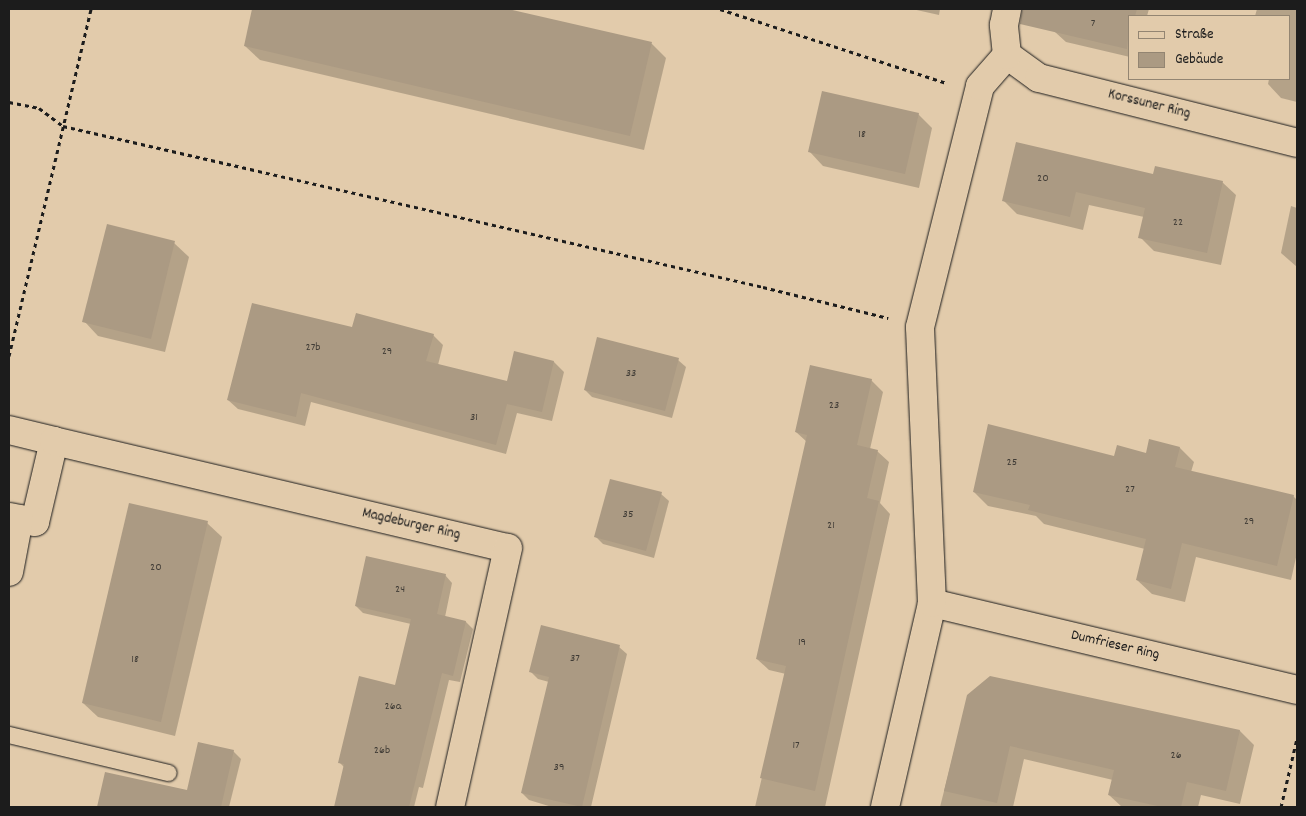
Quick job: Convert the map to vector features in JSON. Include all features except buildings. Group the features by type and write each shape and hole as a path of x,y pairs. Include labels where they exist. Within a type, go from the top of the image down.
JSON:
{"street":[{"path":"885,807 932,603 920,326 980,86 1007,55 1004,24 1007,9"},
{"name":"Korssuner Ring","path":"1007,55 1039,78 1297,143"},
{"name":"Magdeburger Ring","path":"9,430 508,548 450,807"},
{"path":"9,572 14,518 35,522 54,441"},
{"name":"Dumfrieser Ring","path":"932,603 1297,690"}],"lane":[{"path":"9,736 168,773"}],"path":[{"path":"9,356 91,9"},
{"path":"720,9 938,83 980,86"},
{"path":"9,102 39,108 63,126 763,287 920,326"},
{"path":"1281,807 1297,738"}]}
